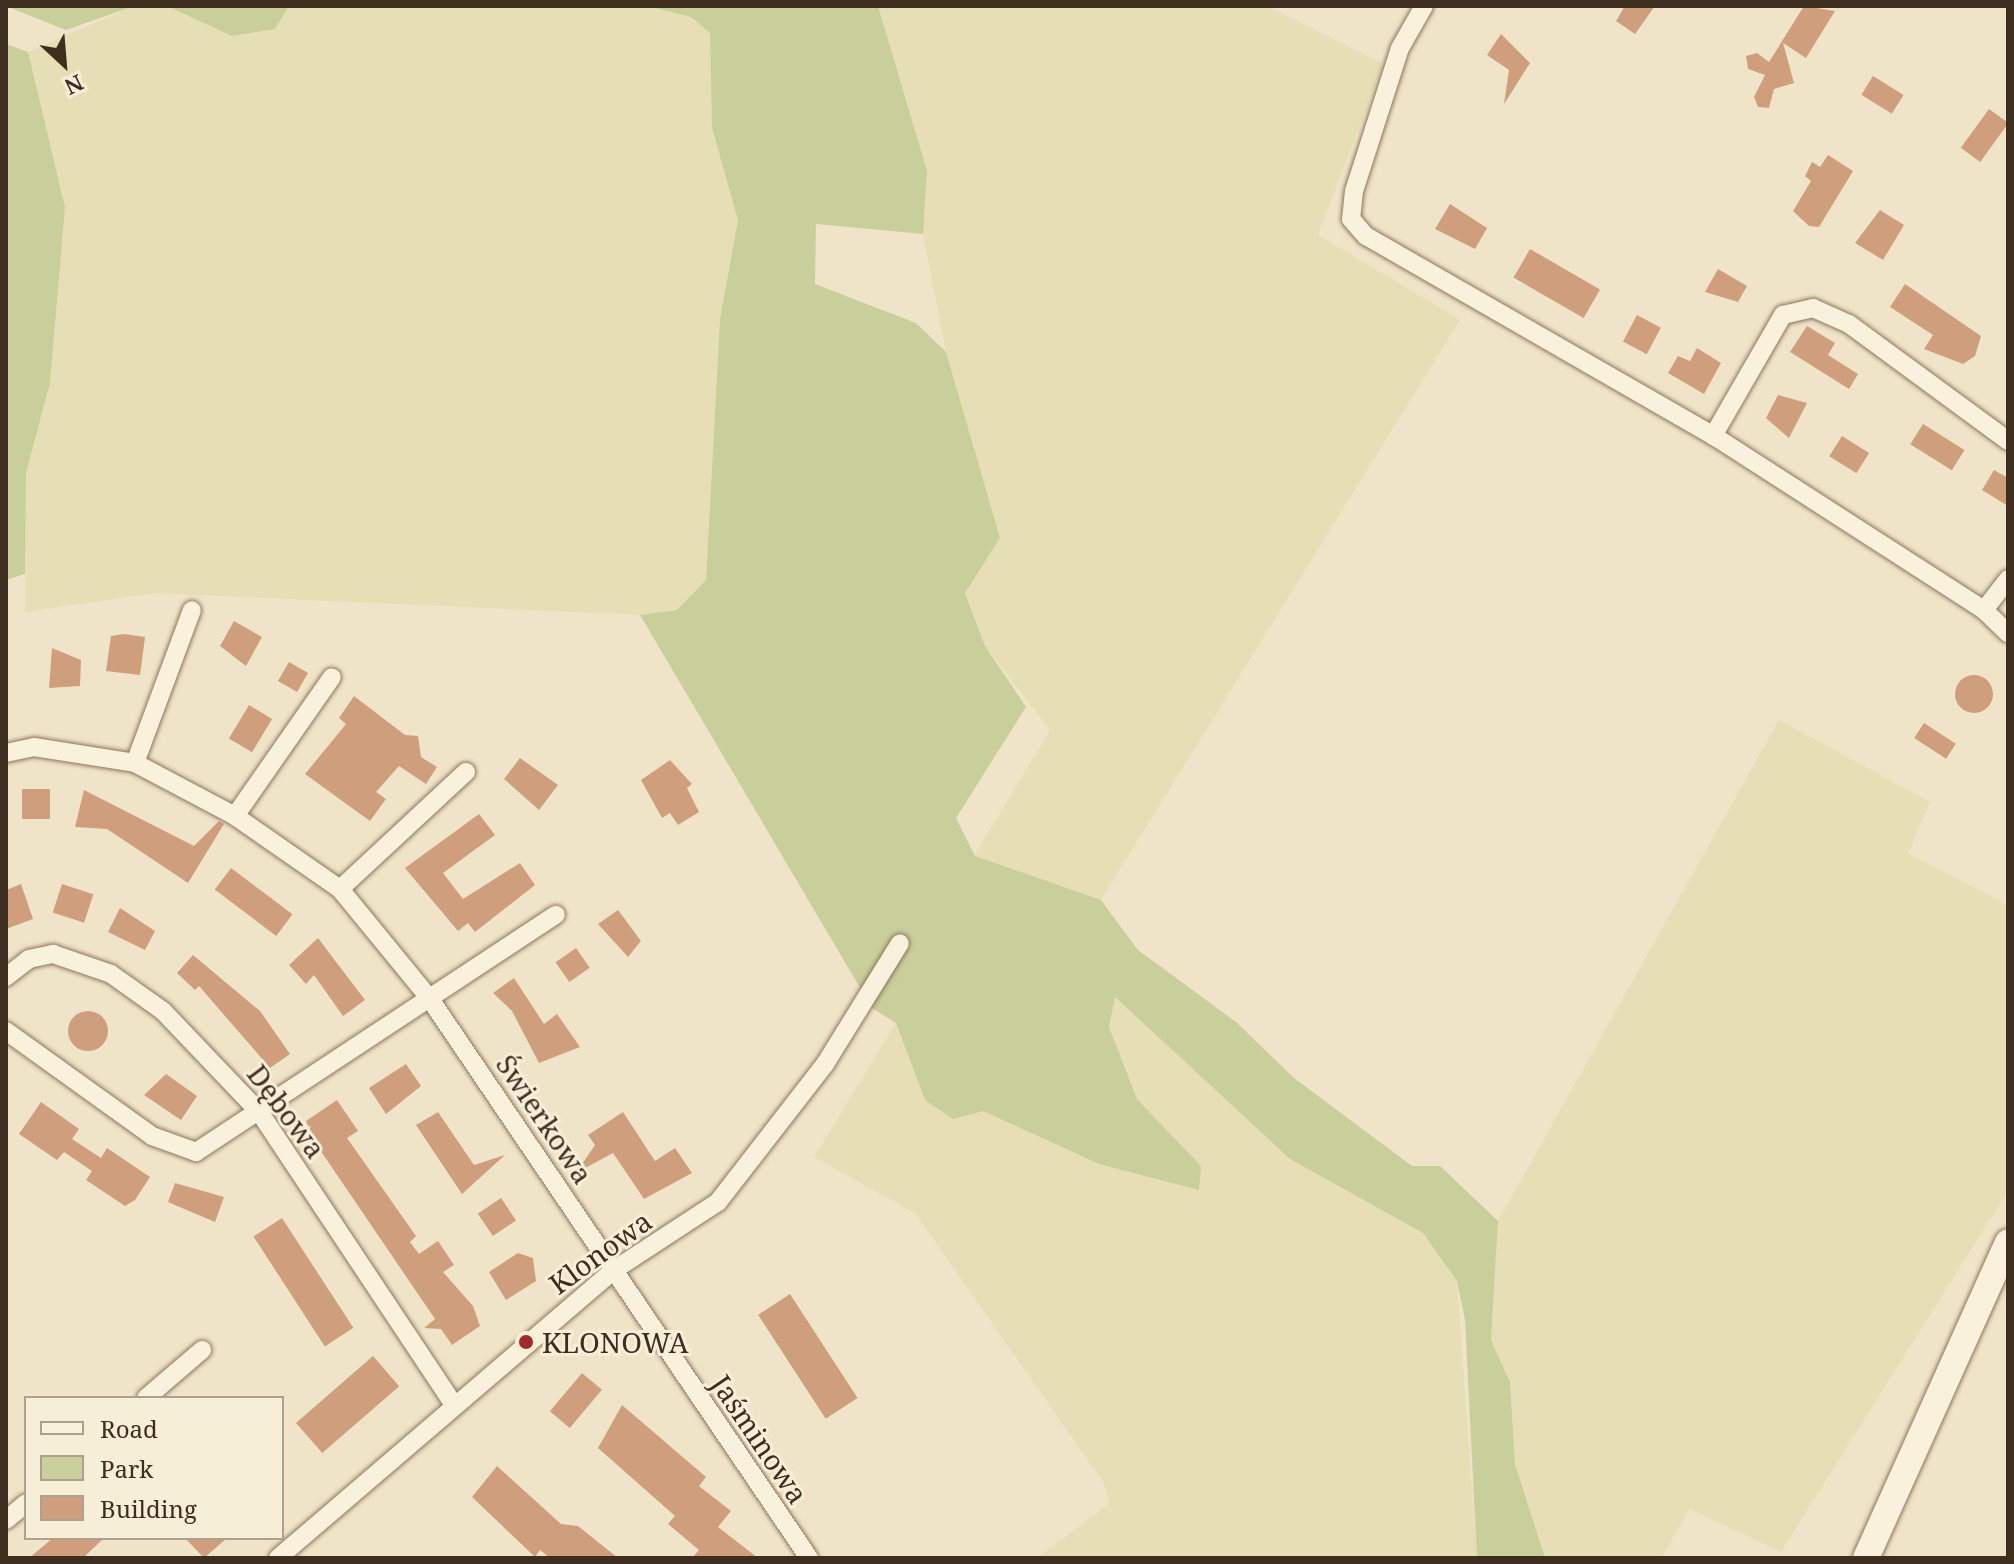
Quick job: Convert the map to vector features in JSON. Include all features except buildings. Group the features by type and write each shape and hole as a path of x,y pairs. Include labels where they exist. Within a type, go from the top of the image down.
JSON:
{"main road":[{"path":"1866,1558 2008,1242"}],"street":[{"path":"1424,6 1400,48 1351,219 1418,268 1713,436 1984,610 2008,633"},
{"path":"1713,436 1783,315 1813,308 1849,324 2008,441"},
{"path":"1984,610 2008,579"},
{"path":"135,763 192,610"},
{"path":"235,816 332,677"},
{"name":"Świerkowa","path":"6,753 34,747 135,763 235,816 340,889 430,999 614,1270"},
{"path":"340,889 466,772"},
{"path":"6,1031 152,1136 178,1151 196,1152 260,1113 556,915"},
{"name":"Klonowa","path":"278,1558 614,1270 718,1202 825,1064 900,943"},
{"name":"Dębowa","path":"6,977 29,959 53,954 111,974 163,1011 260,1113 454,1405"},
{"name":"Jaśminowa","path":"614,1270 809,1558"},
{"path":"148,1396 202,1350"},
{"path":"6,1520 24,1505"}],"shaded area":[{"path":"134,6 167,6 232,36 275,29 289,6 647,6 692,17 710,33 712,128 738,220 720,319 706,580 677,610 640,615 156,593 25,612 26,473 50,383 65,207 28,52"},
{"path":"878,6 1267,6 1383,64 1318,235 1460,320 1101,900 974,856 1050,730 985,646 965,592 1000,538 946,352 923,234 927,171"},
{"path":"1779,720 1930,802 1908,853 2008,905 2008,1191 1781,1552 1690,1509 1661,1558 1545,1558 1515,1464 1510,1382 1491,1340 1498,1221"},
{"path":"1114,996 1290,1159 1423,1233 1457,1281 1477,1558 1037,1558 1110,1503 1103,1482 915,1213 814,1157 896,1023 925,1100 983,1111 1099,1164 1201,1166 1137,1099 1109,1027"}],"green space":[{"path":"6,6 134,6 66,30"},
{"path":"167,6 289,6 275,29 232,36"},
{"path":"647,6 878,6 927,171 923,234 816,224 815,284 916,323 946,352 1000,538 965,593 985,646 1026,707 956,818 975,856 1101,900 1138,950 1236,1022 1294,1078 1412,1166 1440,1166 1498,1221 1491,1340 1510,1382 1515,1464 1545,1558 1477,1558 1465,1320 1457,1281 1423,1233 1290,1159 1115,997 1109,1027 1137,1099 1201,1166 1199,1190 1099,1164 983,1111 953,1119 925,1100 896,1023 872,1008 640,615 677,610 706,580 720,319 738,220 712,128 710,33 691,17"},
{"path":"6,44 28,52 65,207 50,383 26,473 25,574 6,580"}],"place":[{"name":"KLONOWA","path":"526,1342"}]}
